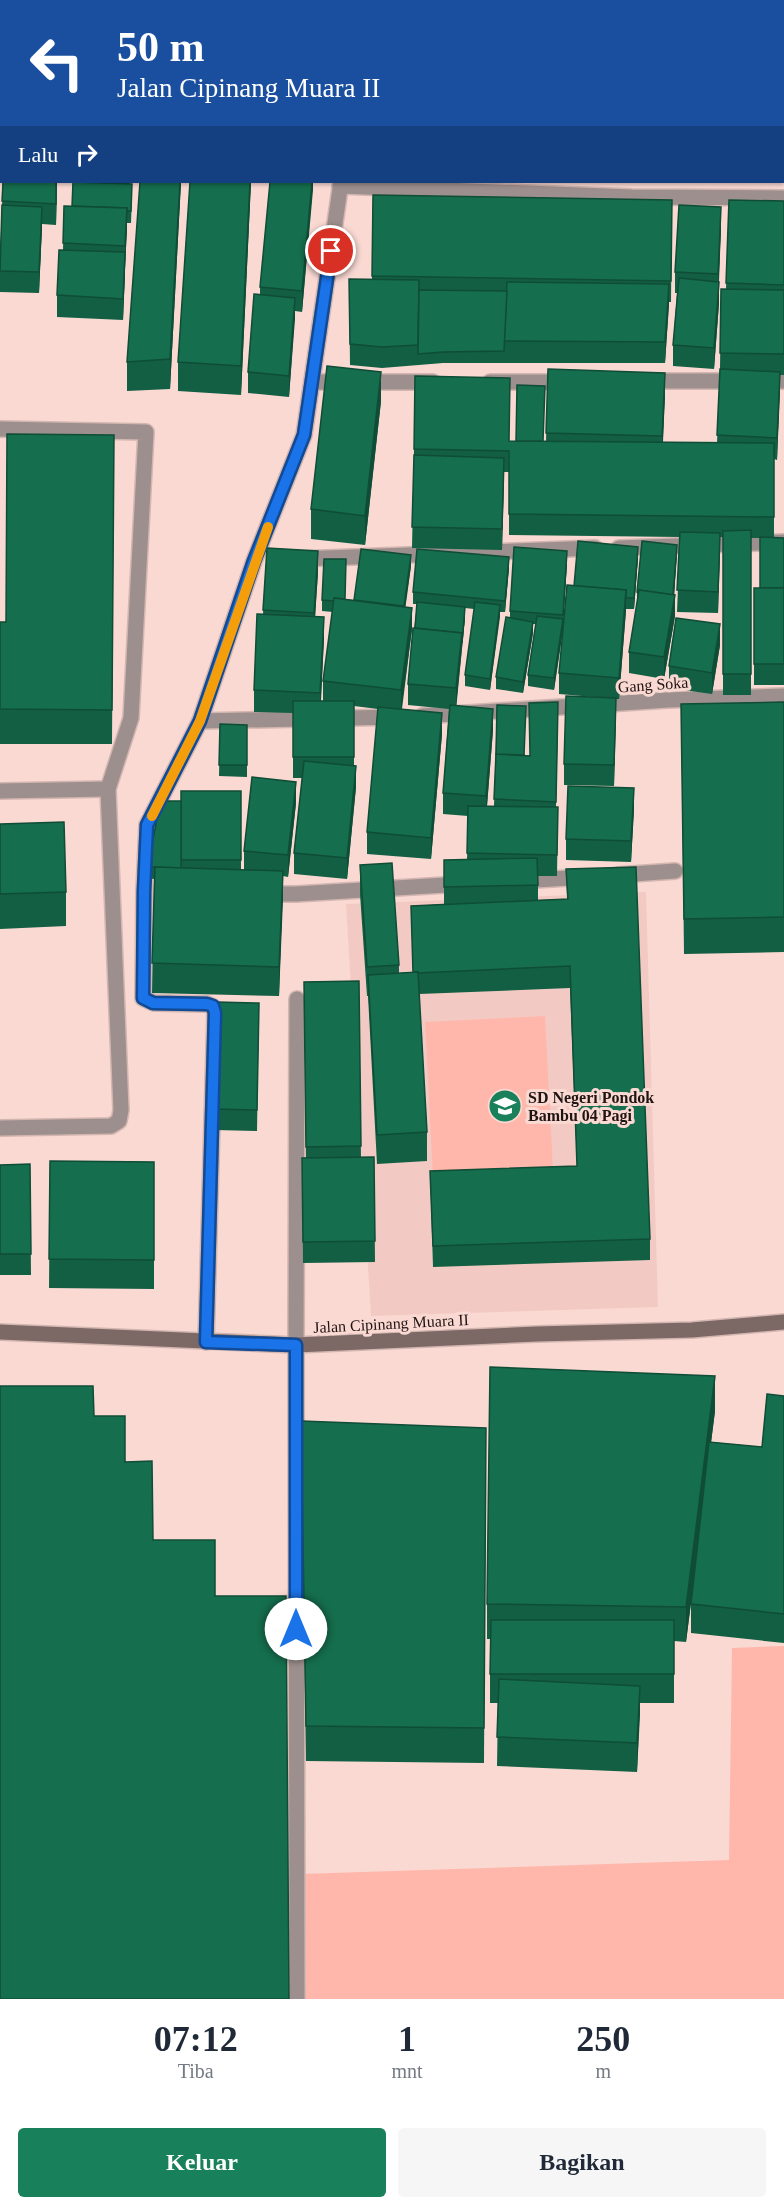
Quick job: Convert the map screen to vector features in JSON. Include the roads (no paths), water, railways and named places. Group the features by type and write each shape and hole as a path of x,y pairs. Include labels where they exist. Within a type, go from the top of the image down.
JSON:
{"street":[{"path":"206,1342 215,1013 213,1006 207,1004 153,1003 143,998 150,891 147,825 200,721 266,560 304,435 340,184 632,197 784,198"},
{"path":"477,382 583,381"},
{"path":"631,381 784,381"},
{"path":"312,382 454,382"},
{"path":"0,429 146,432 131,718 108,789 121,1110 119,1121 111,1126 0,1128"},
{"path":"266,560 784,542"},
{"name":"Gang Soka","path":"200,721 428,716 668,700 784,696"},
{"path":"0,791 108,789"},
{"path":"509,881 675,871"},
{"path":"249,893 296,894 474,884"},
{"path":"297,999 297,1999"},
{"name":"Jalan Cipinang Muara II","path":"0,1332 296,1345 537,1334 692,1330 784,1322"}],"place":[{"name":"SD Negeri Pondok Bambu 04 Pagi","path":"505,1106"}]}
